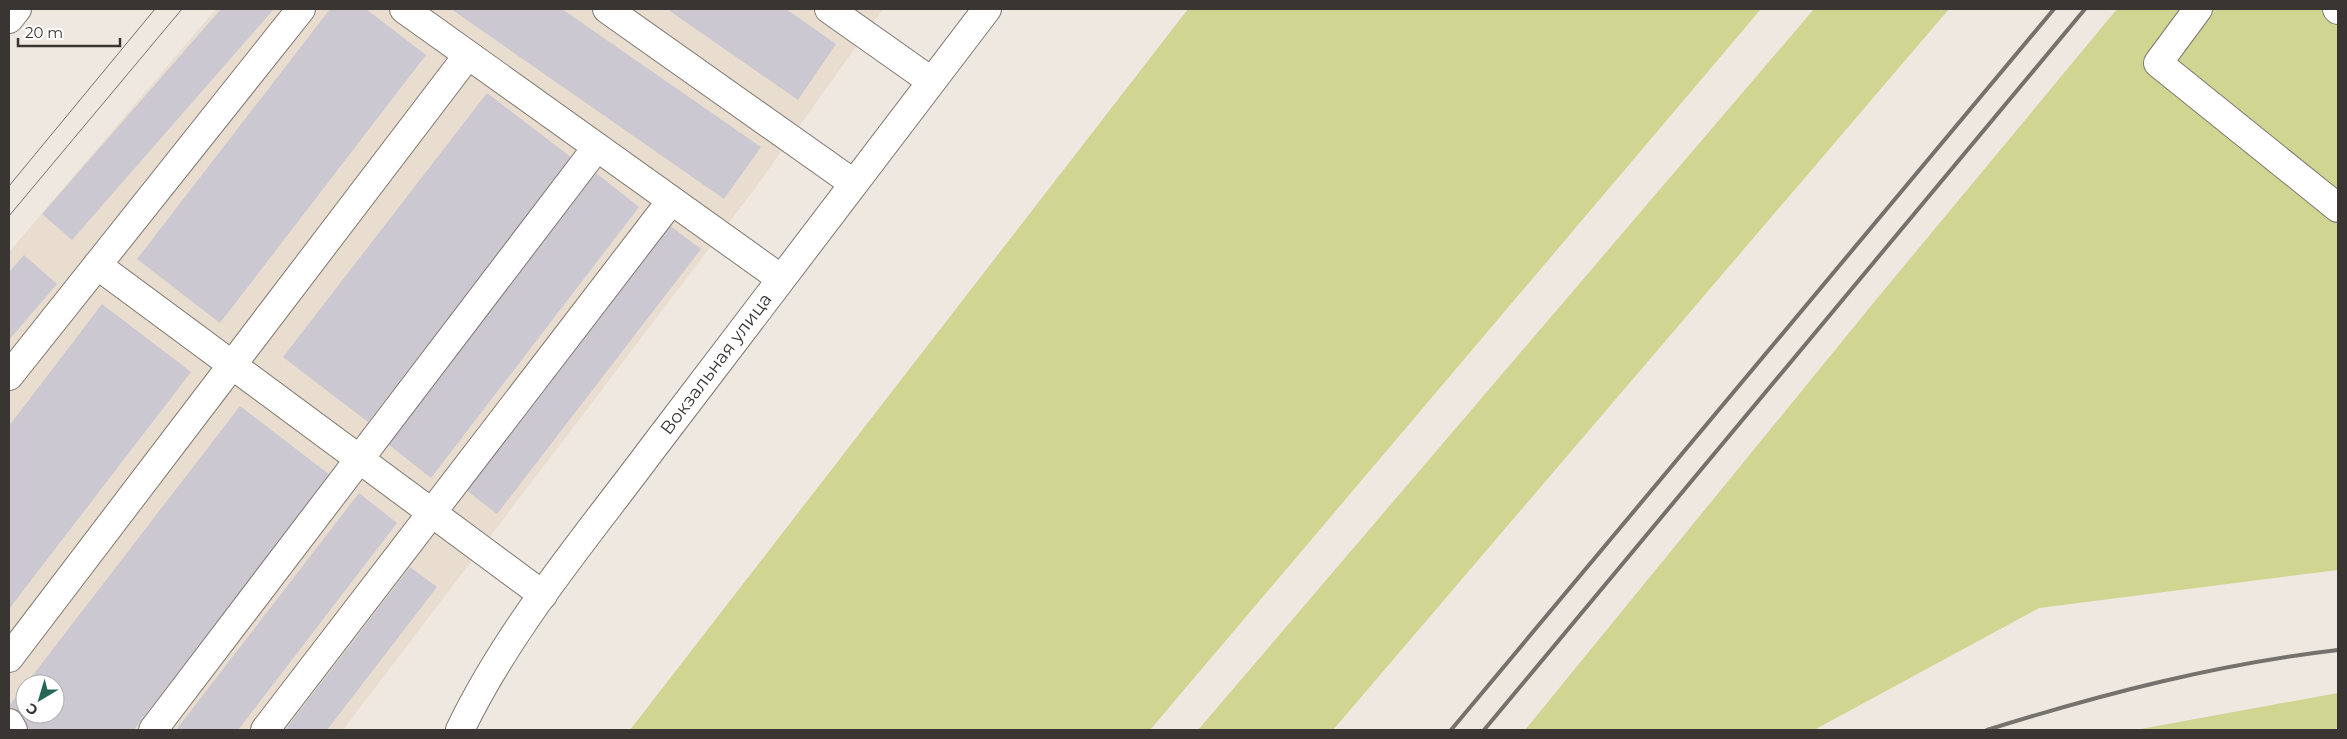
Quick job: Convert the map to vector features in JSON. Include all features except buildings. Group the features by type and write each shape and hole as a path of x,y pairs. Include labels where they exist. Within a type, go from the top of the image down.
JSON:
{"main road":[{"path":"9,19 17,9"},
{"path":"9,376 301,9"},
{"path":"404,9 780,278"},
{"path":"607,9 853,184"},
{"path":"829,9 931,81"},
{"name":"Вокзальная улица","path":"460,730 479,691 543,595 780,278 987,9"},
{"path":"2198,9 2158,63 2338,208"},
{"path":"9,658 468,55"},
{"path":"153,730 597,148"},
{"path":"265,730 671,201"},
{"path":"97,265 543,595"},
{"path":"9,723 13,730"}],"shaded area":[{"path":"216,9 883,9 756,187 343,730 9,730 9,252"}],"green space":[{"path":"1188,9 1761,9 1150,730 630,730"},
{"path":"1814,9 1949,9 1333,730 1198,730"},
{"path":"2117,9 2338,9 2338,570 2039,608 1814,730 1525,730 1875,301"},
{"path":"2338,693 2338,730 2135,730"}],"tram line":[{"path":"9,186 155,9"},
{"path":"9,216 182,9"}],"railway":[{"path":"1451,730 2054,9"},
{"path":"1484,730 2085,9"},
{"path":"1987,730 2073,704 2161,682 2249,663 2338,650"}]}
